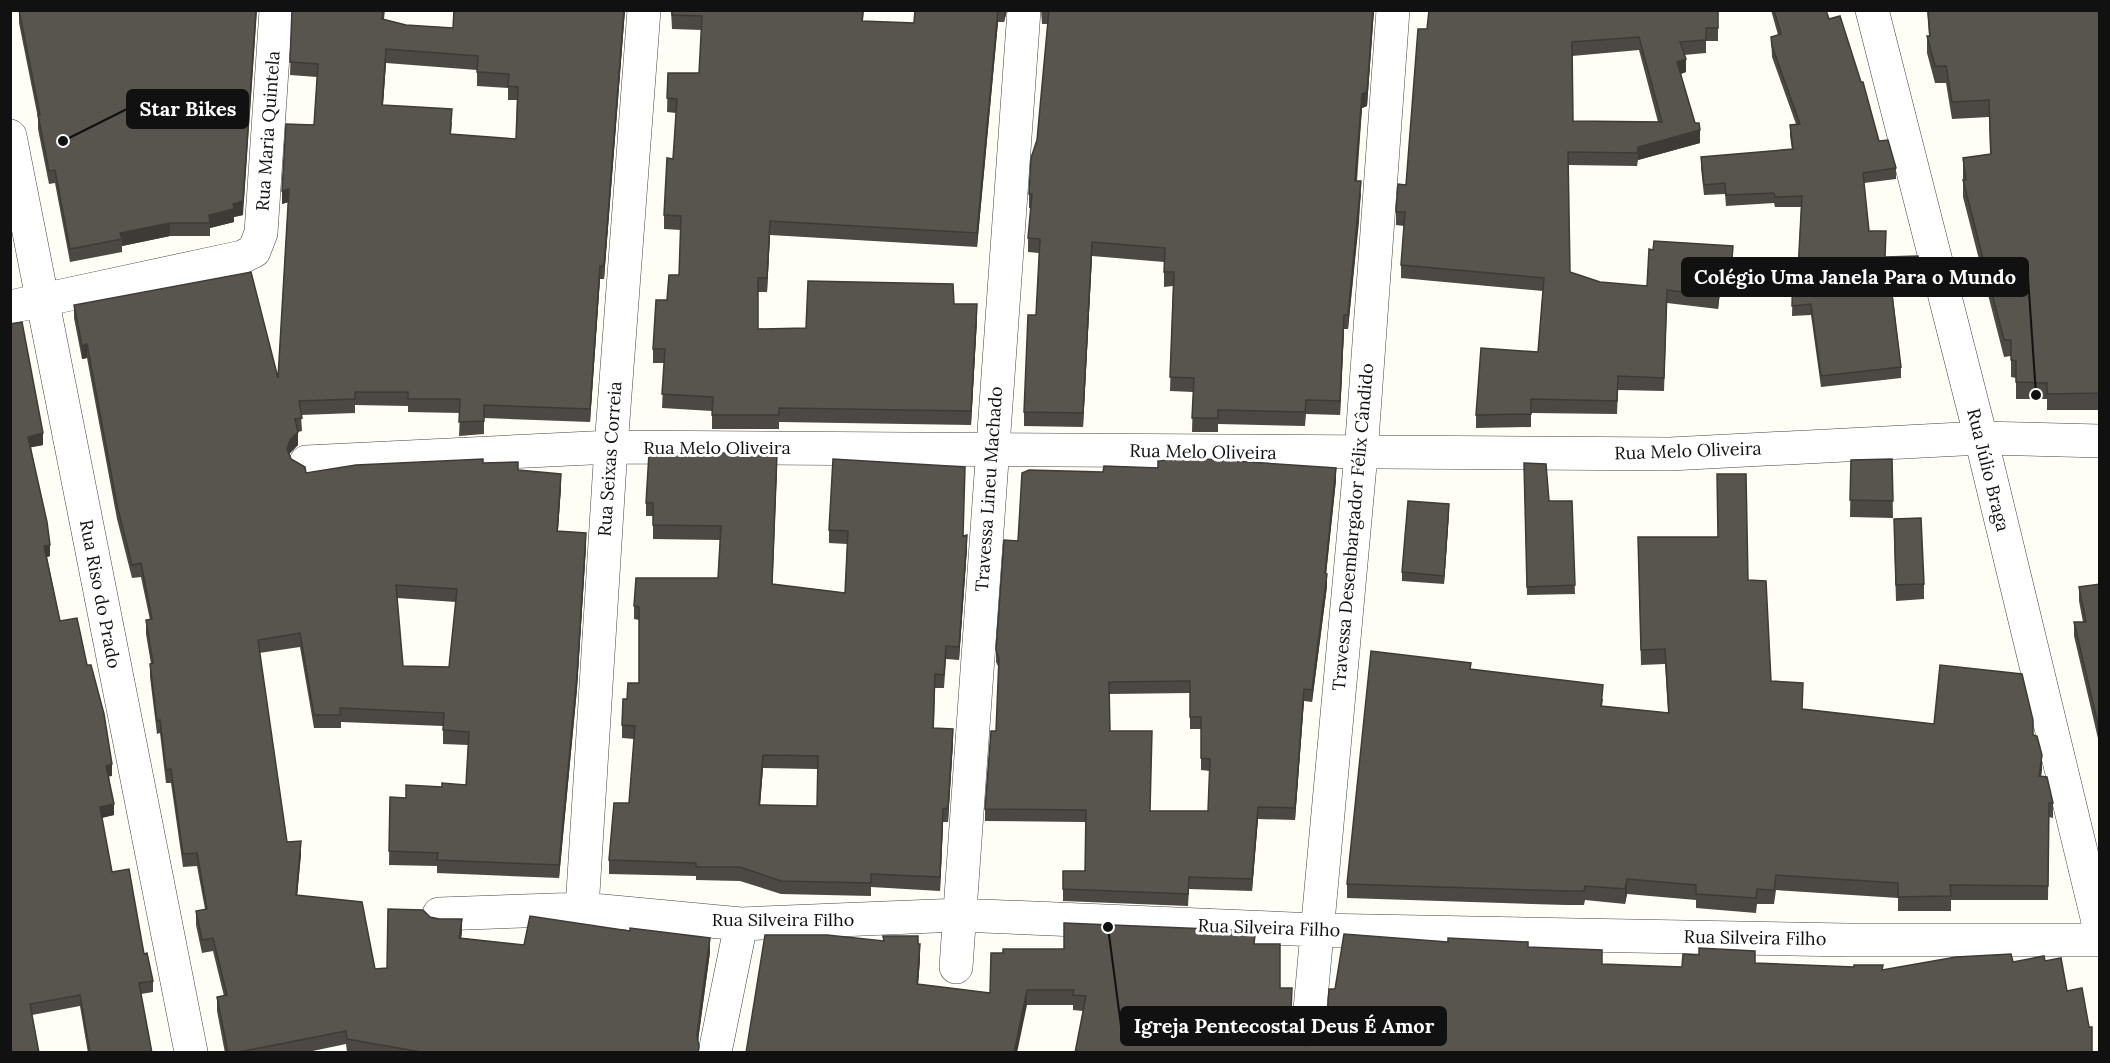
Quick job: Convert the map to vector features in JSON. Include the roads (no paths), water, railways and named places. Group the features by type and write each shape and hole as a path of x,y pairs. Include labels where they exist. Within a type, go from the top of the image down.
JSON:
{"street":[{"name":"Rua Maria Quintela","path":"42,300 242,257 254,251 261,234 276,10"},
{"name":"Rua Seixas Correia","path":"582,909 610,447 644,10"},
{"name":"Travessa Lineu Machado","path":"956,967 1024,10"},
{"name":"Travessa Desembargador Félix Cândido","path":"1307,1042 1361,454 1393,10"},
{"name":"Rua Júlio Braga","path":"1872,10 1981,438 2100,930"},
{"name":"Rua Riso do Prado","path":"10,136 191,1053"},
{"path":"10,307 42,300"},
{"name":"Rua Melo Oliveira","path":"306,462 610,447 1361,454 1670,454 1981,438 2100,441"},
{"name":"Rua Silveira Filho","path":"439,914 582,909 741,924 959,915 1317,930 1848,940 2100,940"},
{"path":"715,1053 741,924"}],"place":[{"name":"Star Bikes","path":"63,141"},
{"name":"Colégio Uma Janela Para o Mundo","path":"2036,395"},
{"name":"Igreja Pentecostal Deus É Amor","path":"1108,927"}]}
